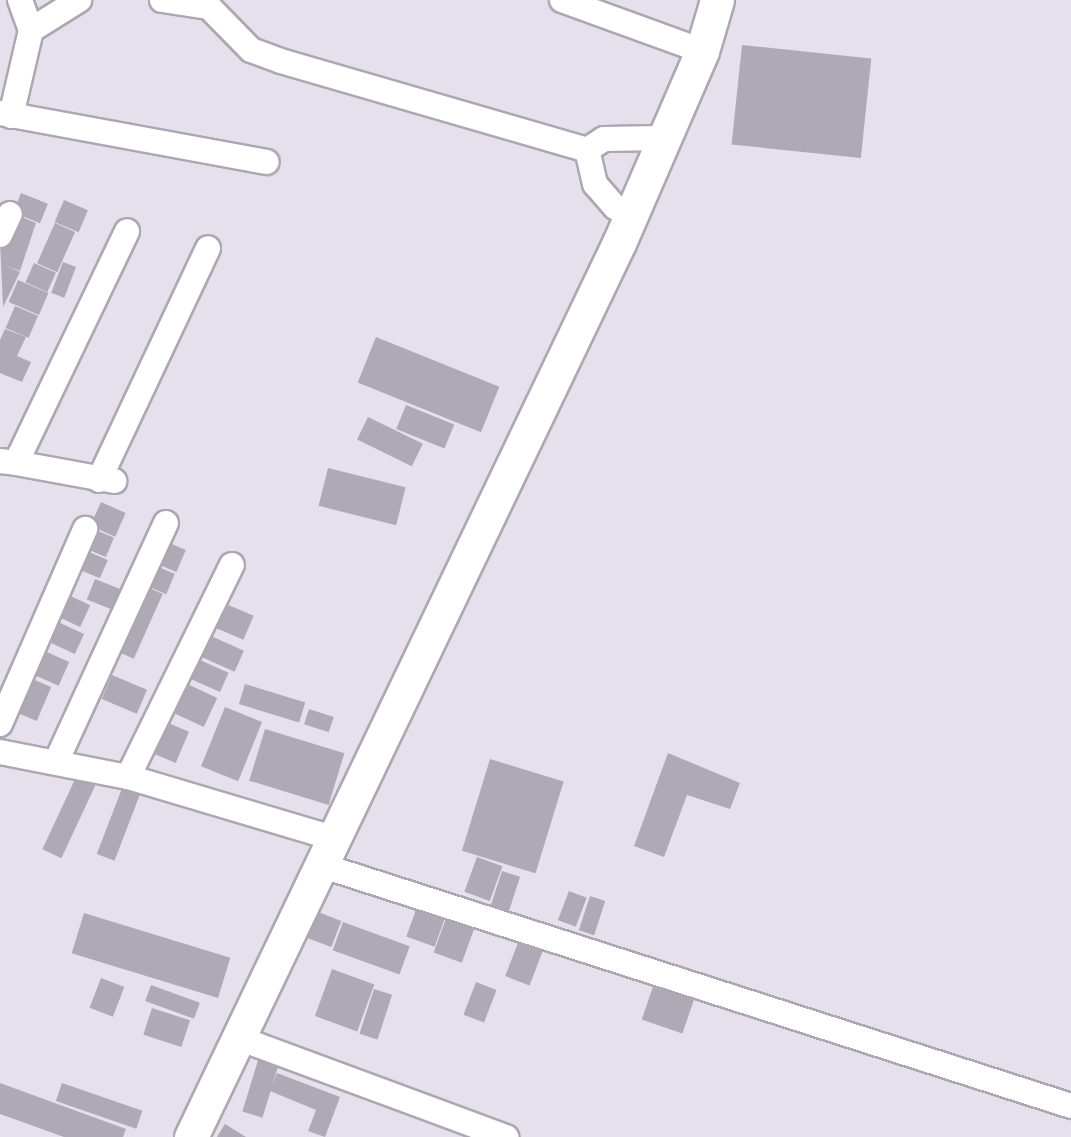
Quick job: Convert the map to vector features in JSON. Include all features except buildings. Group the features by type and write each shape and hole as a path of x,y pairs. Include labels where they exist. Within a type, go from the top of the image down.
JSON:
{"street":[{"path":"20,0 31,30 5,115 267,162"},
{"path":"31,30 79,0"},
{"path":"162,0 208,7 251,50 281,61 587,150 615,137 662,138"},
{"path":"561,0 702,51"},
{"path":"191,1137 241,1039 327,851 630,216 662,138 702,51 717,0"},
{"path":"587,150 595,184 615,207 630,216"},
{"path":"127,231 8,462 108,480 208,248"},
{"path":"56,762 166,523"},
{"path":"0,724 85,529"},
{"path":"128,777 232,565"},
{"path":"0,752 128,777 327,851 1071,1106"},
{"path":"241,1039 506,1137"}]}
